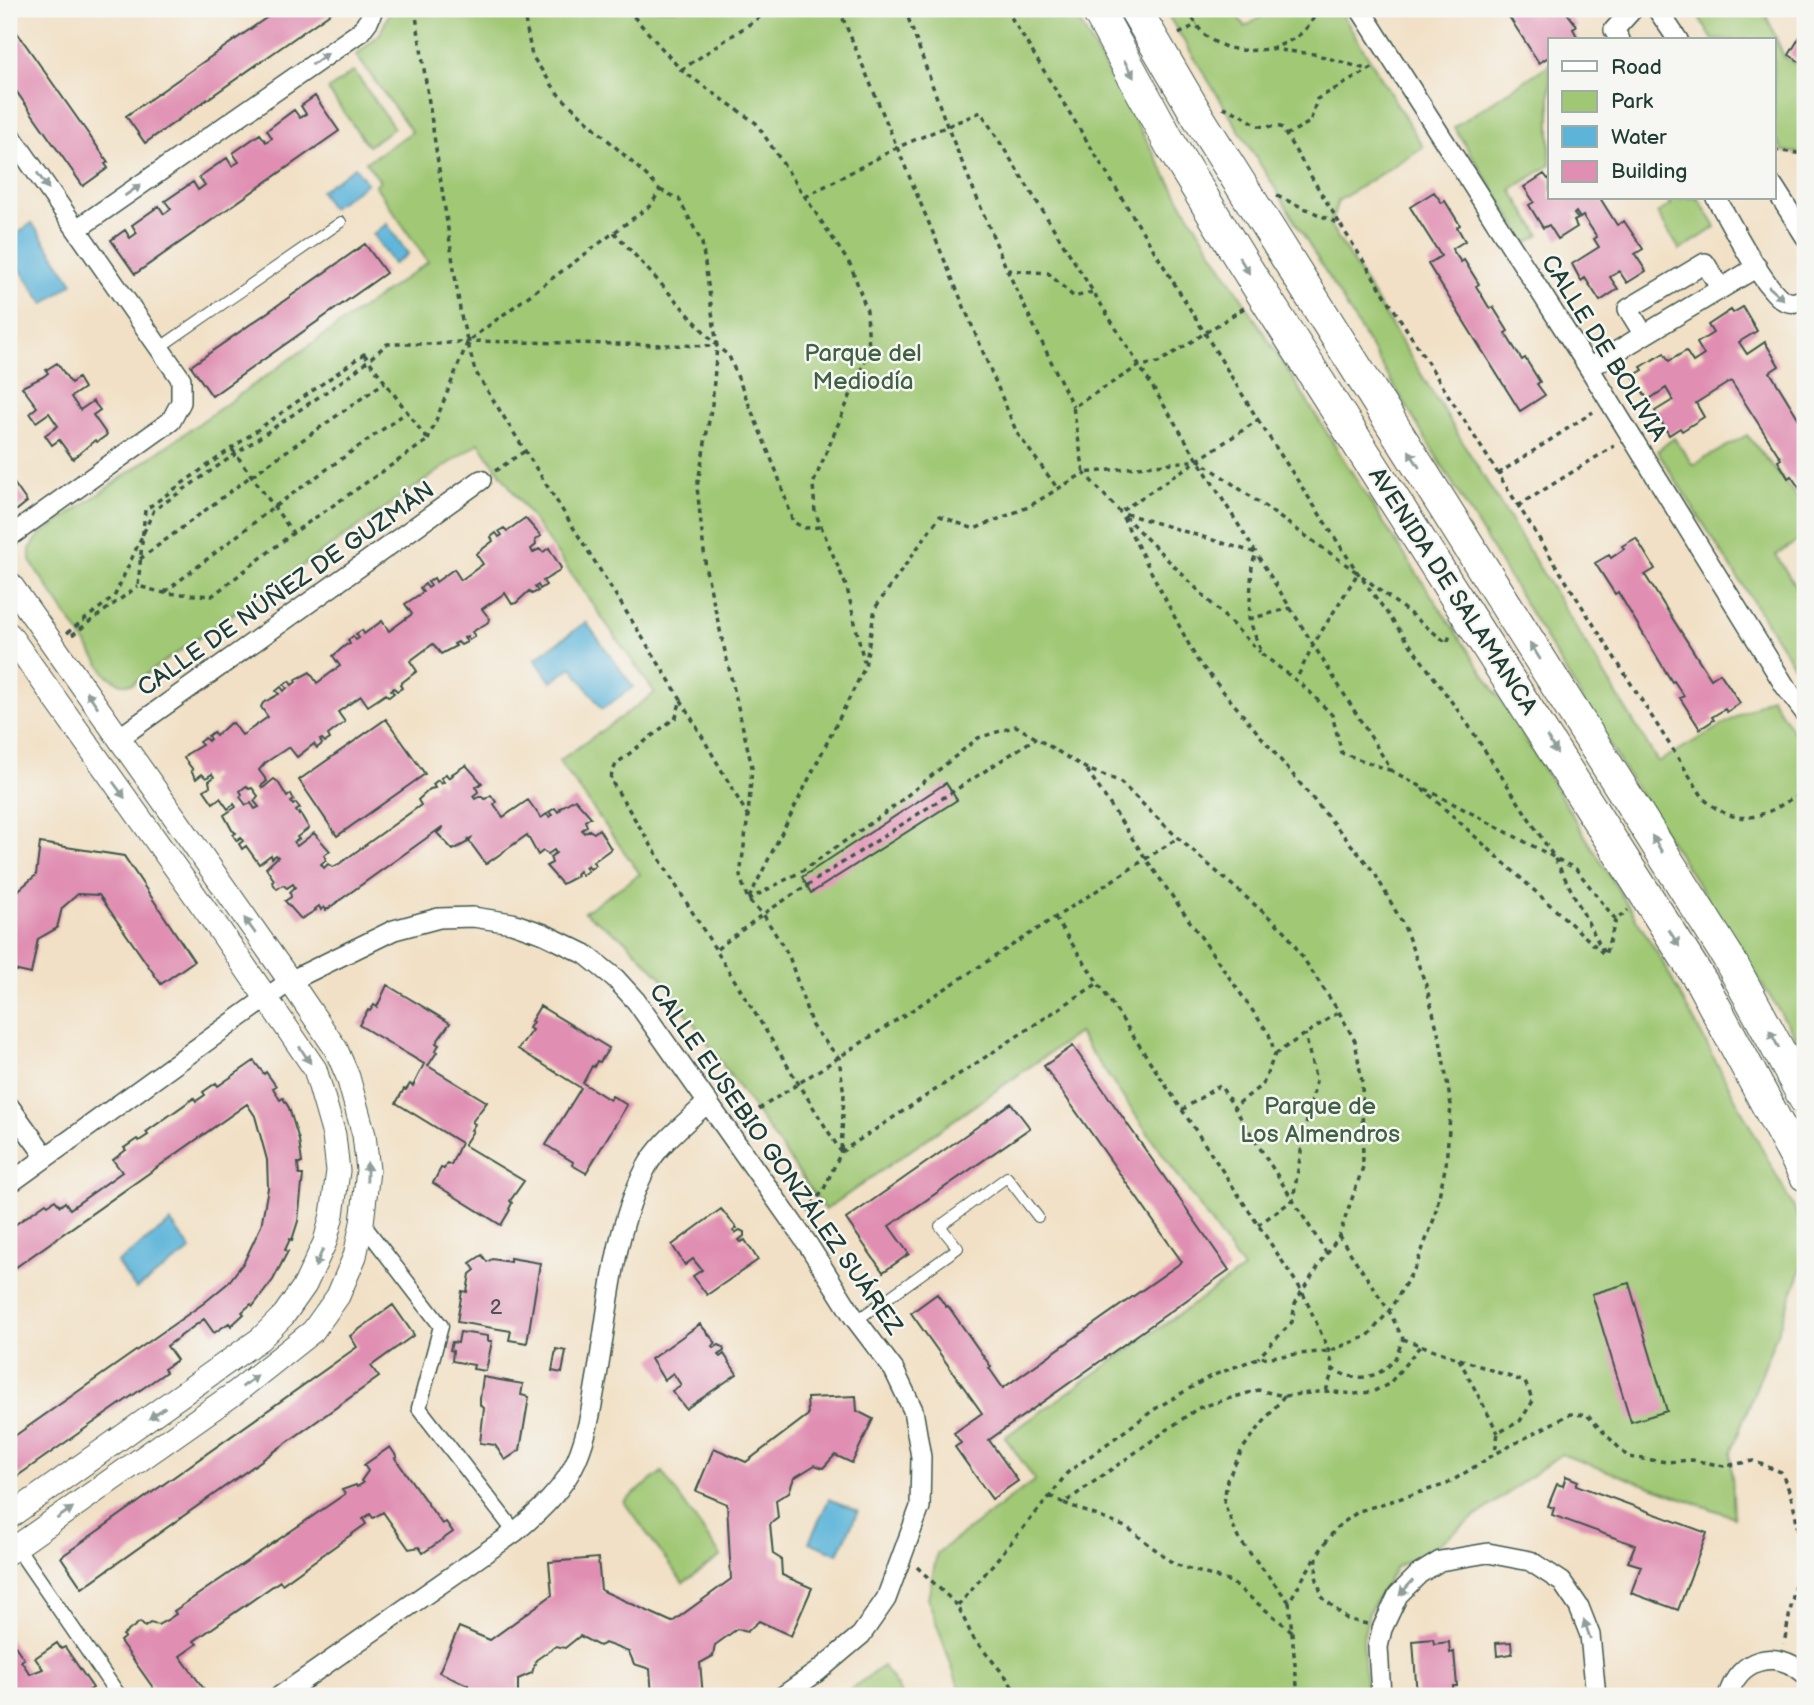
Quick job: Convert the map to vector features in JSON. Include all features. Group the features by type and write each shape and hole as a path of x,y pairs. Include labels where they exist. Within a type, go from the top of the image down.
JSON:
{"highway":[{"name":"AVENIDA DE SALAMANCA","path":"1097,9 1172,147 1243,263 1702,983 1805,1175"},
{"name":"AVENIDA DE SALAMANCA","path":"1135,9 1207,131 1728,957 1805,1099"}],"street":[{"path":"77,229 360,32 373,9"},
{"name":"CALLE DE BOLIVIA","path":"1360,9 1589,368 1785,686 1805,713"},
{"path":"1619,38 1614,30 1633,9"},
{"path":"1657,9 1677,38"},
{"path":"9,133 181,379 181,402 171,421 9,537"},
{"path":"1776,190 1805,236"},
{"path":"1717,200 1769,288 1784,301 1796,303 1805,298"},
{"path":"1644,335 1628,309 1705,263 1721,289"},
{"path":"1589,368 1757,267"},
{"name":"CALLE DE NÚÑEZ DE GUZMÁN","path":"119,738 481,480"},
{"path":"9,582 336,1049 348,1077 365,1135 368,1170 355,1256 338,1296 313,1331 234,1393 11,1545 119,1696"},
{"path":"9,634 315,1069 334,1135 338,1171 326,1242 315,1268 284,1315 260,1339 9,1517"},
{"name":"CALLE EUSEBIO GONZÁLEZ SUÁREZ","path":"9,1184 290,981 394,930 439,918 473,918 512,923 544,934 585,954 615,978 636,1001 894,1370 913,1410 920,1457 920,1507 886,1599 861,1635 783,1696"},
{"path":"279,1696 515,1532 540,1512 561,1486 576,1461 589,1425 629,1204 647,1165 667,1141 708,1102"},
{"path":"9,1106 46,1157"},
{"path":"362,1223 441,1326 419,1408 515,1532"},
{"path":"1381,1696 1378,1647 1382,1629 1398,1595 1419,1574 1440,1561 1488,1553 1530,1561 1562,1582 1579,1607 1592,1646 1596,1696"},
{"path":"1728,1696 1731,1684 1740,1672 1767,1659 1782,1660 1796,1666 1805,1675"}],"lane":[{"path":"159,348 341,222"},
{"path":"857,1320 958,1248 940,1226 1007,1177 1038,1217"}],"path":[{"path":"415,9 461,316 475,371 681,700 748,816"},
{"path":"523,9 532,56 559,95 660,190 679,199 702,243 717,346 712,404 697,487 706,570 752,767 740,876 748,900 762,914 789,956 812,1026 839,1058 844,1095 841,1152 822,1191 794,1225"},
{"path":"627,9 681,70 756,123 852,266 867,311 869,351 813,484 815,512 847,588 865,667"},
{"path":"681,70 772,9"},
{"path":"839,9 1017,433 1058,489"},
{"path":"905,9 947,126 1007,270 1073,407 1084,473 1262,654 1296,680 1332,715 1342,754 1392,771 1576,869 1616,920"},
{"path":"1006,9 1258,420 1358,573 1467,723 1554,857 1605,955"},
{"path":"1188,9 1212,40 1233,50 1269,49 1314,54 1369,70"},
{"path":"1269,49 1297,35 1310,23 1317,9"},
{"path":"1174,36 1197,24"},
{"path":"1286,135 1310,122 1318,99 1391,58"},
{"path":"1214,103 1242,115 1258,126 1281,127 1704,799 1719,811 1735,817 1752,818 1805,793"},
{"path":"805,197 898,147 981,112 1392,771"},
{"path":"1776,150 1805,154"},
{"path":"138,586 164,593 212,596 293,533 428,440 468,341 652,205 660,190"},
{"path":"1269,192 1340,224"},
{"path":"614,232 729,356 777,473 793,522 805,528 820,527"},
{"path":"1007,270 1048,273 1074,297 1093,292"},
{"path":"1073,407 1139,366 1158,363 1248,305"},
{"path":"54,645 114,597 154,510 352,374 387,344 468,341 717,346"},
{"path":"138,586 145,510 365,354 428,440"},
{"path":"140,559 251,476 385,382"},
{"path":"1498,474 1609,401"},
{"path":"164,593 274,507 408,412"},
{"path":"1120,512 1258,420"},
{"path":"1518,506 1630,436"},
{"path":"232,449 293,533"},
{"path":"481,480 525,451"},
{"path":"748,900 865,667 875,608 940,516 974,529 1028,507 1084,473 1199,460 1358,573 1447,643 1454,627"},
{"path":"1120,512 1256,553"},
{"path":"958,1606 1067,1473 1155,1409 1209,1377 1258,1358 1329,1351 1368,1336 1389,1311 1416,1266 1434,1219 1446,1164 1451,1105 1440,1040 1426,985 1404,926 1374,872 1197,660 1120,512"},
{"path":"1256,553 1252,565 1249,619 1262,654"},
{"path":"1296,680 1313,645 1358,573"},
{"path":"54,645 138,586"},
{"path":"1249,619 1291,608"},
{"path":"681,700 676,718 616,764 610,779 718,949 841,1152"},
{"path":"748,900 813,864 888,811 978,738 1016,726 1087,769 1119,780 1178,838 1285,931 1355,1041 1362,1082 1363,1167 1339,1236 1302,1291 1292,1322 1258,1358"},
{"path":"718,949 762,914 1036,738"},
{"path":"1087,769 1146,859 1269,1034 1275,1054"},
{"path":"1418,785 1605,955"},
{"path":"727,1130 1178,838"},
{"path":"1605,955 1616,920 1631,907"},
{"path":"1055,918 1302,1291 1329,1351 1333,1369 1326,1391"},
{"path":"841,1152 1098,983"},
{"path":"1234,1107 1263,1084 1275,1054 1339,1012"},
{"path":"1258,1225 1293,1200 1316,1081 1305,1034"},
{"path":"1182,1110 1220,1085 1327,1254"},
{"path":"1339,1236 1389,1311 1403,1339 1524,1381 1533,1401 1520,1421 1499,1433"},
{"path":"1333,1369 1344,1376 1362,1379 1375,1374 1394,1360 1403,1339"},
{"path":"1064,1503 1198,1408 1258,1390 1284,1396 1326,1391 1354,1394 1372,1392 1389,1384 1421,1345"},
{"path":"1459,1359 1499,1433 1495,1454"},
{"path":"1284,1396 1243,1448 1227,1480 1224,1503 1238,1538 1289,1602 1298,1696"},
{"path":"1289,1602 1336,1528 1359,1511 1447,1484 1495,1454 1570,1414 1587,1415 1628,1457 1667,1462 1692,1460 1724,1466 1753,1461 1780,1472 1792,1495 1800,1550 1782,1660"},
{"path":"1050,1496 1128,1528 1174,1564 1231,1582 1293,1632"},
{"path":"903,1554 958,1606 973,1638 1006,1677 1018,1696"},
{"path":"1317,1555 1316,1576 1322,1597 1348,1619 1382,1629"}],"green space":[{"name":"Parque del Mediodía","path":"391,9 1072,9 1183,205 1392,536 1503,703 1661,959 1805,1229 1805,1260 1731,1453 1734,1517 1561,1454 1437,1545 1396,1567 1369,1612 1363,1639 1366,1696 962,1696 928,1599 937,1553 1035,1480 1005,1437 1243,1269 1078,1033 825,1210 661,977 625,940 584,912 640,874 559,761 655,693 479,443 132,684 121,684 107,675 30,561 30,549 39,536 428,262 375,185 380,181 366,162 412,132 356,55 380,34"},
{"path":"1164,9 1233,9 1245,27 1274,9 1339,9 1423,147 1338,201 1330,225 1658,762 1771,697 1805,750 1805,1051 1630,779 1283,201"},
{"path":"1694,9 1760,9 1765,12 1776,38 1712,38"},
{"path":"1776,38 1784,57 1805,70 1805,154 1783,151 1776,139"},
{"path":"1548,65 1548,166 1511,190 1540,235 1527,243 1454,127"},
{"path":"354,71 394,128 368,146 328,90"},
{"path":"1668,200 1699,200 1716,227 1680,250 1657,213 1671,205"},
{"path":"1747,435 1795,494 1805,511 1805,536 1776,555 1805,602 1805,683 1657,451 1674,438 1693,465"},
{"path":"662,1472 721,1556 683,1583 624,1502"},
{"path":"883,1666 903,1696 841,1696"}],"water":[{"path":"355,167 367,183 331,208 320,191"},
{"path":"32,223 73,283 44,304 9,253 9,240"},
{"path":"387,224 408,254 393,264 373,234"},
{"path":"586,622 633,687 602,709 572,667 551,682 535,659"},
{"path":"171,1222 191,1250 136,1289 117,1263"},
{"path":"829,1499 858,1511 838,1554 809,1542"}],"building":[{"path":"279,9 336,9 145,143 126,116"},
{"path":"1504,9 1547,9 1550,13 1564,9 1577,26 1573,29 1578,38 1548,38 1548,57 1539,63"},
{"path":"9,21 108,162 105,164 108,168 83,186 9,81"},
{"path":"1801,35 1805,38 1805,65 1789,55"},
{"path":"315,96 339,131 135,274 111,240 125,230 130,238 137,233 132,225 159,206 164,214 171,209 165,201 193,182 198,190 205,185 199,177 227,158 232,166 239,162 233,153 260,134 266,142 272,138 267,130 294,110 300,118 306,114 301,106"},
{"path":"1544,174 1548,179 1548,200 1601,200 1617,225 1624,221 1643,249 1635,254 1646,271 1627,283 1619,271 1610,277 1618,289 1600,301 1585,278 1581,281 1572,264 1599,247 1594,239 1597,237 1583,216 1580,218 1576,212 1574,214 1578,219 1574,221 1577,227 1558,239 1549,225 1543,228 1529,205 1534,202 1524,187"},
{"path":"1434,192 1442,203 1445,201 1460,225 1457,227 1465,241 1452,249 1461,262 1464,260 1490,309 1493,307 1508,331 1505,333 1540,382 1537,384 1545,395 1520,411 1428,264 1441,256 1410,207"},
{"path":"365,244 386,273 212,396 191,366"},
{"path":"1743,307 1757,331 1739,342 1747,354 1765,342 1779,366 1770,372 1805,429 1805,490 1804,487 1800,489 1791,476 1788,478 1778,461 1781,459 1731,381 1696,403 1704,417 1682,431 1680,428 1669,435 1655,411 1673,400 1666,388 1648,400 1633,376 1643,370 1641,367 1664,353 1669,361 1686,351 1693,362 1704,355 1697,343 1713,333 1708,325 1731,310 1733,313"},
{"path":"57,363 71,383 78,378 84,388 71,397 80,410 93,401 100,410 93,415 107,435 97,442 95,440 73,459 59,440 52,445 45,435 58,426 49,413 36,422 30,413 37,407 22,387 43,377 48,373 46,370"},
{"path":"9,476 27,502 17,510 9,512"},
{"path":"525,518 541,536 535,540 536,545 531,549 533,553 549,548 561,568 543,581 546,585 540,589 538,585 535,587 538,591 532,594 529,591 512,604 505,593 482,609 490,619 472,632 475,636 469,640 467,636 464,638 467,642 461,645 458,642 454,644 456,646 441,654 433,644 410,661 417,671 400,684 402,688 397,691 394,688 391,690 394,693 389,697 386,694 368,706 361,696 338,712 345,722 328,735 330,739 325,742 320,740 322,744 317,748 314,744 297,757 289,747 265,763 259,770 267,781 261,786 263,788 274,779 287,797 291,794 294,800 291,802 300,808 296,811 309,828 294,842 297,846 314,833 330,851 324,855 326,860 321,864 324,868 328,864 333,867 339,864 421,805 418,800 435,788 433,784 438,780 441,784 444,782 441,778 446,774 449,778 466,765 482,783 476,787 478,792 473,796 475,799 480,796 485,799 491,795 503,817 528,800 541,818 547,814 549,817 552,815 549,812 555,808 558,812 575,799 591,817 585,821 587,826 582,830 584,833 589,830 594,833 599,829 611,849 593,862 596,865 590,869 588,865 585,867 588,871 582,875 579,871 577,876 562,884 546,866 552,863 550,857 556,853 554,850 548,854 543,851 538,855 527,835 486,864 469,841 471,838 453,850 437,833 442,827 326,910 324,907 321,910 319,906 301,919 285,901 291,897 290,892 295,887 293,884 277,889 266,868 278,857 276,855 272,858 271,855 259,864 246,846 242,849 239,844 243,841 241,838 237,841 233,835 236,833 224,815 236,807 234,804 228,809 220,798 213,803 204,790 210,786 209,781 214,777 212,774 206,778 202,774 196,779 184,758 202,745 199,742 205,738 208,741 208,736 213,732 216,736 229,724 233,723 242,735 268,717 261,707 263,703 279,694 276,691 281,687 284,691 287,688 284,685 289,681 292,685 295,680 310,672 317,683 340,666 333,656 350,644 348,640 353,636 356,640 359,638 356,634 362,630 364,634 382,621 389,631 412,614 405,604 423,592 420,588 425,584 428,588 431,586 428,582 434,578 436,582 454,569 461,580 483,564 476,554 493,541 491,537 496,533 499,537 502,535 499,531 504,528 507,531","holes":["246,786 252,788 258,796 254,801 259,807 255,809 251,803 246,805 240,797 240,791"]},
{"path":"1636,538 1655,569 1645,575 1711,679 1720,673 1740,703 1727,712 1725,709 1712,717 1714,720 1700,729 1680,698 1684,696 1674,681 1672,682 1618,592 1615,594 1595,563 1609,555 1611,558 1624,549 1622,546"},
{"path":"386,719 425,774 337,836 299,780"},
{"path":"946,783 957,800 811,893 802,877"},
{"path":"40,843 124,856 194,961 161,984 99,895 78,894 62,908 57,928 38,939 31,974 9,969 9,912 12,910 13,895 36,875"},
{"path":"387,985 450,1023 436,1043 439,1045 435,1051 437,1052 428,1066 487,1102 472,1122 475,1124 471,1130 473,1131 464,1145 524,1181 510,1201 510,1210 501,1225 433,1183 441,1168 444,1169 447,1163 451,1165 461,1143 396,1103 404,1089 410,1084 413,1086 424,1064 359,1025 368,1010 374,1005 377,1007"},
{"path":"540,1006 609,1048 600,1062 597,1061 594,1067 592,1066 583,1083 610,1100 612,1096 627,1105 586,1173 546,1145 581,1088 518,1049 532,1030 529,1028 533,1022 531,1021"},
{"path":"1073,1046 1229,1270 989,1440 1018,1481 992,1499 955,1447 961,1443 954,1433 982,1413 911,1313 937,1294 991,1367 989,1368 1003,1388 1182,1262 1044,1066"},
{"path":"254,1061 264,1074 266,1072 276,1086 273,1088 280,1100 283,1098 289,1108 299,1140 302,1163 298,1163 299,1175 303,1175 298,1221 292,1240 290,1239 285,1250 288,1251 273,1280 253,1306 251,1304 242,1312 244,1314 231,1326 229,1323 214,1333 204,1319 167,1346 177,1360 164,1369 166,1372 16,1477 14,1475 9,1478 9,1440 204,1303 228,1283 244,1262 261,1226 268,1188 267,1160 255,1116 247,1104 9,1272 9,1229 46,1203 48,1205 55,1200 60,1206 65,1202 70,1209 122,1172 113,1160 126,1150 124,1148 148,1135 146,1132 194,1098 196,1101 205,1095 203,1092 216,1083 218,1086"},
{"path":"1011,1103 1030,1128 889,1226 909,1254 883,1272 846,1219"},
{"path":"721,1209 737,1228 733,1231 735,1233 740,1230 744,1232 744,1236 739,1240 745,1240 758,1260 707,1295 693,1276 702,1270 693,1259 685,1265 672,1245"},
{"path":"482,1255 487,1262 492,1259 510,1262 510,1258 540,1263 527,1343 509,1340 511,1331 457,1322 462,1291 467,1292 470,1274 475,1270 470,1263"},
{"path":"1629,1283 1667,1411 1631,1422 1592,1294"},
{"path":"393,1305 414,1335 371,1366 379,1377 82,1588 61,1557 357,1347 350,1336"},
{"path":"700,1324 716,1343 712,1346 714,1348 719,1345 723,1347 724,1351 718,1355 720,1357 724,1354 737,1374 686,1409 672,1391 681,1385 673,1373 664,1380 651,1359"},
{"path":"460,1332 488,1336 488,1341 492,1341 486,1371 473,1369 474,1365 452,1361 452,1342 458,1343"},
{"path":"556,1349 566,1351 562,1373 552,1371"},
{"path":"483,1377 523,1384 521,1395 529,1397 520,1450 505,1460 495,1445 480,1443 484,1408 480,1405"},
{"path":"856,1396 857,1411 873,1419 852,1463 835,1455 823,1468 815,1465 794,1478 789,1492 776,1500 778,1518 770,1524 773,1554 781,1559 782,1575 812,1588 791,1636 759,1621 747,1632 737,1629 715,1645 713,1656 700,1663 703,1696 652,1696 650,1669 634,1664 629,1652 605,1643 599,1646 580,1636 565,1648 556,1646 536,1660 532,1673 518,1679 518,1696 469,1696 468,1685 439,1672 459,1627 490,1640 552,1595 549,1562 598,1558 601,1590 672,1622 731,1579 727,1504 696,1491 714,1448 746,1462 808,1415 807,1398"},
{"path":"390,1447 442,1524 446,1522 453,1532 423,1553 419,1547 409,1549 383,1512 373,1518 370,1514 363,1519 366,1524 282,1584 280,1581 194,1641 197,1644 180,1656 209,1696 159,1696 120,1641 125,1637 123,1635 140,1622 145,1627 150,1623 158,1625 169,1619 176,1614 174,1611 345,1494 342,1490 363,1483 361,1481 368,1471 364,1465"},
{"path":"1566,1476 1578,1481 1576,1485 1707,1533 1678,1610 1631,1593 1641,1566 1628,1562 1635,1545 1552,1515 1554,1508 1548,1506 1557,1484 1563,1486"},
{"path":"9,1637 24,1659 21,1661 30,1674 43,1669 35,1658 57,1643 61,1649 65,1647 93,1688 90,1690 95,1696 9,1696"},
{"path":"1433,1639 1434,1644 1449,1642 1450,1653 1454,1652 1457,1686 1453,1686 1453,1696 1417,1696 1413,1641"},
{"path":"1511,1642 1512,1654 1497,1656 1496,1643"}],"park label":[{"name":"Parque de Los Almendros","path":"1320,1120"}]}
